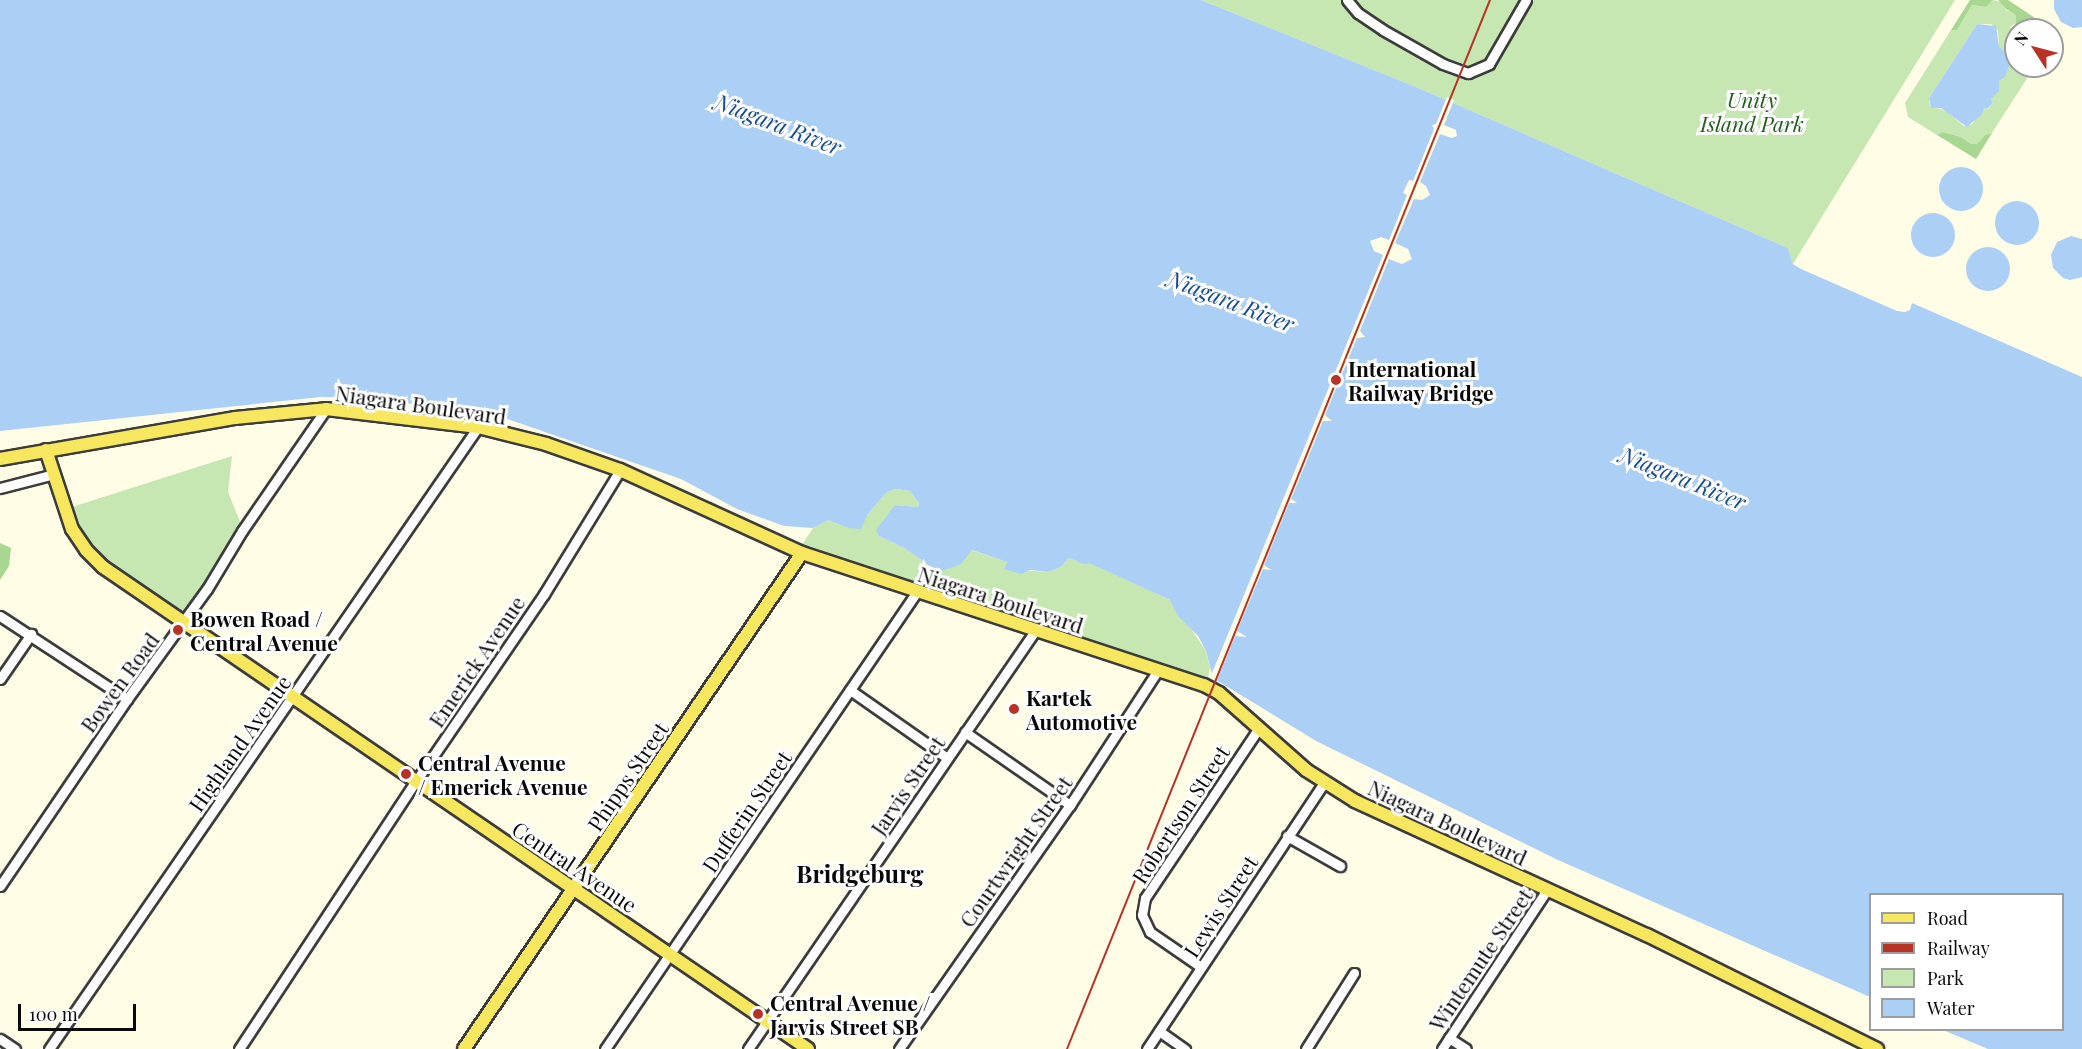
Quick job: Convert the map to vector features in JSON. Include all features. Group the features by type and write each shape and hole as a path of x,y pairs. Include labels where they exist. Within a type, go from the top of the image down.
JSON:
{"main road":[{"name":"Niagara Boulevard","path":"0,459 236,418 326,409 478,427 546,444 620,471 802,553 916,593 1158,670 1219,693 1323,783 1355,801 1647,935 1877,1049"},
{"name":"Central Avenue","path":"46,450 72,529 86,550 103,567 808,1049"},
{"name":"Phipps Street","path":"464,1049 802,553"}],"street":[{"path":"1347,0 1358,13 1414,49 1468,74 1490,64 1526,0"},
{"name":"Bowen Road","path":"0,885 127,699 207,590 242,531 326,409"},
{"name":"Highland Avenue","path":"49,1049 478,427"},
{"name":"Emerick Avenue","path":"239,1049 416,781 544,594 620,471"},
{"path":"0,488 54,474"},
{"name":"Dufferin Street","path":"605,1049 916,593"},
{"path":"0,616 31,634 127,699"},
{"name":"Jarvis Street","path":"748,1049 1035,631"},
{"path":"0,679 31,634"},
{"name":"Courtwright Street","path":"899,1049 1070,805 1158,670"},
{"path":"850,690 947,758"},
{"name":"Robertson Street","path":"1201,967 1150,932 1142,915 1145,898 1259,728"},
{"path":"966,732 1070,805"},
{"name":"Lewis Street","path":"1147,1049 1323,783"},
{"path":"1287,836 1340,866"},
{"name":"Wintemute Street","path":"1442,1049 1547,890"},
{"path":"1306,1049 1354,973"},
{"path":"1159,1031 1185,1049"},
{"path":"1449,1038 1466,1049"},
{"path":"0,1039 15,1049"}],"green space":[{"name":"Unity Island Park","path":"1201,0 1955,0 1793,264 1788,248 1416,87"},
{"path":"1970,0 1993,0 1986,7 1972,5 1957,30 1951,30"},
{"path":"1993,0 2001,2 2006,10 2017,15 2017,18 2004,18 2004,51 1999,46 1998,31 1991,24 1977,24 1929,98 1930,106 1946,111 1964,126 1972,124 1984,108 1988,109 1993,103 1991,99 2004,73 2004,78 2027,78 1992,133 1985,135 1977,144 1971,144 1961,137 1943,132 1937,135 1908,117 1905,103 1951,30 1957,30 1972,5 1986,7"},
{"path":"1998,0 2008,0 2035,18 2016,18 2016,15"},
{"path":"1943,132 1961,137 1971,144 1977,144 1985,135 1992,133 1976,159 1937,135"},
{"path":"232,456 228,492 243,529 180,617 99,554 82,530 72,507"},
{"path":"896,489 910,491 919,503 918,507 895,505 879,536 904,548 939,572 957,564 971,550 1007,562 1004,569 1048,572 1061,567 1069,558 1085,565 1088,562 1172,601 1206,651 1210,668 1208,678 1067,636 800,548 813,528 828,520 848,528 867,515 887,492"},
{"path":"0,543 11,548 9,566 0,580"}],"water":[{"name":"Niagara River","path":"0,0 1201,0 1416,87 1788,248 1793,264 1801,269 1897,311 1910,310 1912,303 2082,377 2082,1049 1988,1049 1945,1031 2064,1031 2064,893 1869,893 1869,997 1558,860 1316,741 1213,678 1206,651 1198,636 1178,616 1170,600 1089,563 1085,565 1069,558 1061,567 1048,572 1030,570 1021,574 1004,569 1007,562 972,550 961,564 939,572 904,548 879,536 876,530 895,505 918,507 919,503 910,491 896,489 887,492 867,515 861,529 848,528 828,520 813,528 784,526 737,509 681,479 481,410 448,404 444,409 372,398 321,397 0,431"},
{"path":"2054,0 2082,0 2082,27 2073,28 2064,24 2064,18 2059,18 2054,9"},
{"path":"1977,24 1996,26 1999,46 2004,51 2004,78 1999,81 1999,91 1991,99 1993,103 1987,109 1984,108 1982,114 1967,127 1941,108 1931,108 1929,98"},
{"path":"1961,167 1977,173 1983,189 1977,205 1961,211 1945,205 1939,189 1945,173"},
{"path":"2017,201 2032,208 2039,223 2032,238 2017,245 2002,238 1995,223 2002,208"},
{"path":"1933,213 1948,220 1955,235 1948,250 1933,257 1918,250 1911,235 1918,220"},
{"path":"2071,236 2082,239 2082,277 2070,280 2063,278 2053,268 2051,255 2057,242"},
{"path":"1988,247 2004,253 2010,269 2004,285 1988,291 1972,285 1966,269 1972,253"}],"pier":[{"name":"International Railway Bridge","path":"1447,97 1454,100 1444,125 1456,130 1457,136 1452,138 1440,134 1420,182 1426,186 1430,195 1422,200 1414,199 1395,243 1408,249 1412,259 1402,264 1389,259 1360,331 1365,337 1357,338 1325,415 1332,421 1323,421 1291,499 1297,503 1289,503 1264,565 1271,570 1263,569 1237,631 1247,637 1235,636 1216,683 1210,678 1383,255 1374,251 1370,241 1381,237 1389,240 1407,195 1403,193 1409,180 1413,181 1434,129 1432,125 1436,124"}],"railway":[{"path":"1067,1049 1490,0"}],"place":[{"name":"International Railway Bridge","path":"1336,380"},
{"name":"Bowen Road / Central Avenue","path":"178,630"},
{"name":"Kartek Automotive","path":"1014,709"},
{"name":"Central Avenue / Emerick Avenue","path":"406,774"},
{"name":"Central Avenue / Jarvis Street SB","path":"758,1014"}],"district":[{"name":"Bridgeburg","path":"860,874"}]}
